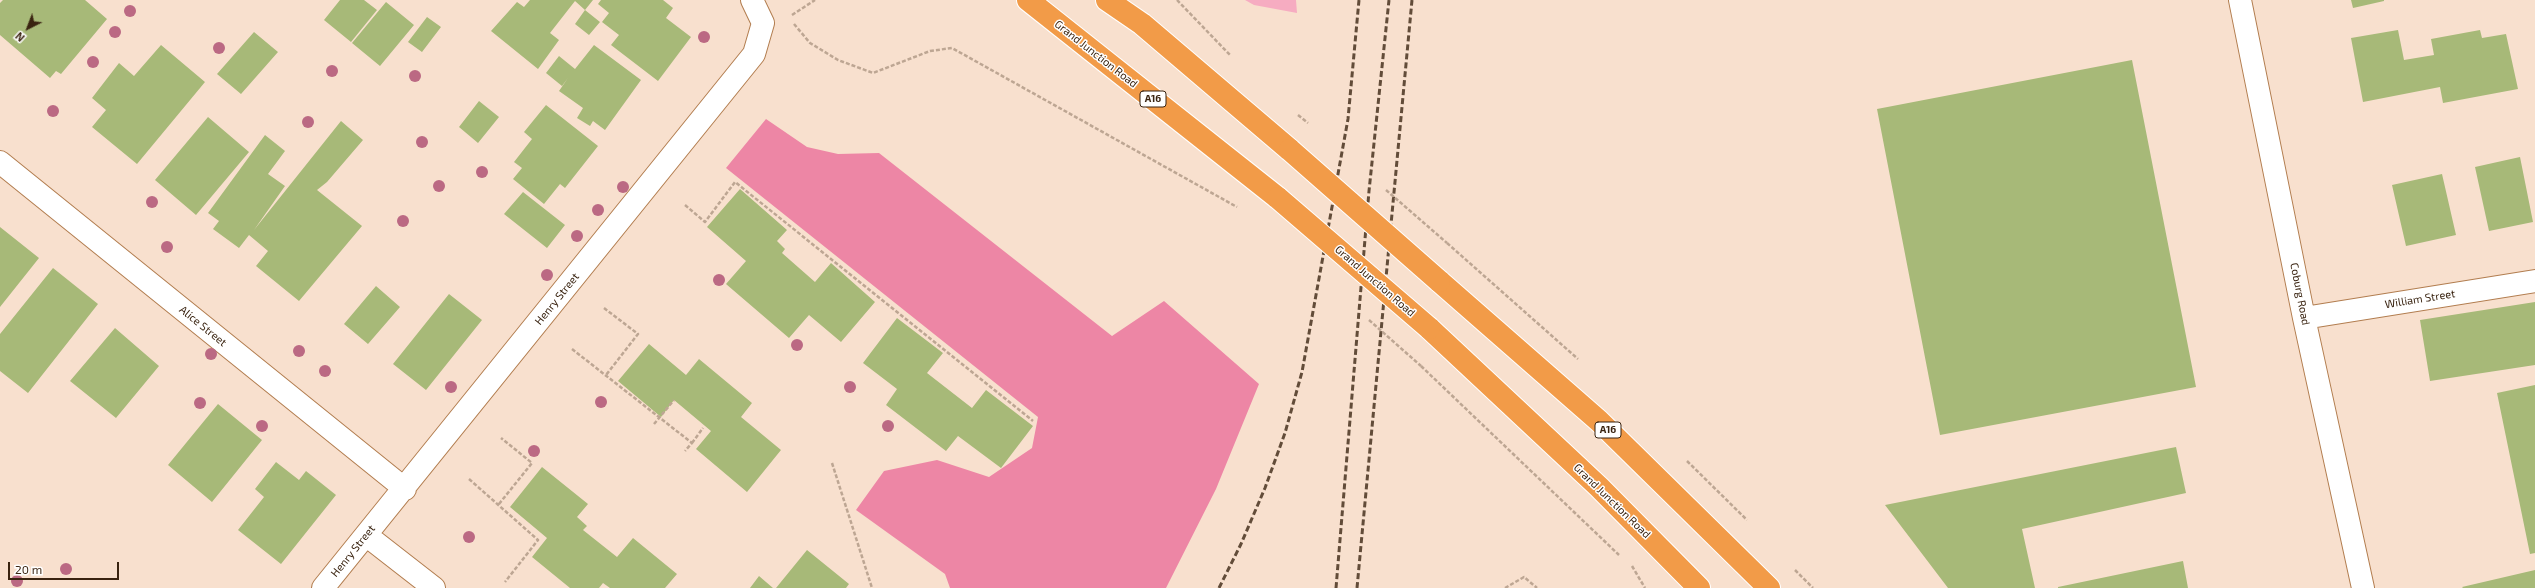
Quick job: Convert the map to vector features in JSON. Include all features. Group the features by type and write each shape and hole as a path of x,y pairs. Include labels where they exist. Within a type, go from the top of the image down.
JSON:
{"highway":[{"name":"Grand Junction Road","path":"1028,0 1278,198 1429,328 1599,487 1699,588"},
{"name":"A16","path":"1107,0 1142,24 1290,150 1599,421 1769,588"}],"street":[{"name":"Henry Street","path":"323,588 405,489 754,54 763,23 752,0"},
{"name":"Coburg Road","path":"2240,0 2304,318 2363,588"},
{"name":"Alice Street","path":"0,162 405,489"},
{"name":"William Street","path":"2304,318 2535,281"},
{"path":"366,535 434,588"}],"path":[{"path":"788,18 815,0"},
{"path":"1177,0 1231,56"},
{"path":"792,23 810,42 838,60 873,73 930,51 952,48 1239,208"},
{"path":"1292,110 1298,114"},
{"path":"685,205 705,222 735,182 1033,421"},
{"path":"604,308 638,334 606,375"},
{"path":"572,349 692,443"},
{"path":"1421,366 1631,566 1645,588"},
{"path":"654,424 674,400"},
{"path":"685,451 703,428"},
{"path":"499,504 532,463 501,438"},
{"path":"832,463 872,588"},
{"path":"469,479 538,540 505,582"},
{"path":"1505,588 1524,577 1536,588"}],"shaded area":[{"path":"1245,0 1296,0 1297,13 1254,5"},
{"path":"766,119 807,147 838,154 879,153 1112,336 1164,301 1259,384 1216,489 1166,588 950,588 945,574 856,510 884,471 937,460 989,477 1032,448 1038,417 726,168"}],"building":[{"path":"3,0 85,0 107,19 61,74 56,71 50,78 0,35 0,3"},
{"path":"340,0 364,0 377,10 351,42 324,20"},
{"path":"530,0 593,0 585,10 575,1 550,33 559,40 538,69 491,31 517,2 524,7"},
{"path":"601,0 663,0 673,8 666,18 691,37 658,81 611,45 619,35 602,22 609,13 598,4"},
{"path":"2351,0 2384,0 2384,1 2353,8"},
{"path":"386,2 414,25 380,66 352,43"},
{"path":"585,10 600,22 589,35 575,24"},
{"path":"427,17 441,27 422,52 408,42"},
{"path":"2398,30 2404,60 2434,55 2431,39 2480,30 2482,38 2506,34 2518,89 2443,103 2440,87 2363,102 2351,38"},
{"path":"254,32 278,52 241,94 217,74"},
{"path":"161,45 205,82 137,164 92,127 106,110 92,98 119,63 134,76"},
{"path":"594,45 641,80 605,130 593,121 590,126 577,118 583,108 559,91 568,78 562,86 546,73 559,56 575,69"},
{"path":"2132,60 2196,387 1940,435 1877,109"},
{"path":"479,101 499,117 478,143 459,127"},
{"path":"546,105 598,146 565,188 560,184 544,204 513,179 522,168 514,162 532,139 524,132"},
{"path":"208,117 249,152 196,215 155,180"},
{"path":"341,121 363,140 327,182 317,190 362,226 299,301 256,266 268,251 249,235 239,248 213,229 219,221 208,213 265,135 285,151 268,174 285,186 254,230"},
{"path":"2520,157 2533,222 2489,231 2475,167"},
{"path":"2442,174 2456,235 2406,246 2392,185"},
{"path":"740,189 787,230 777,241 785,249 782,253 815,282 831,263 875,302 841,342 809,315 789,338 726,284 746,261 707,227"},
{"path":"523,192 565,225 547,248 504,214"},
{"path":"0,227 39,258 0,307"},
{"path":"53,268 98,304 28,393 0,371 0,334"},
{"path":"376,286 400,307 368,344 344,324"},
{"path":"449,294 482,320 426,390 393,364"},
{"path":"2535,302 2535,365 2430,381 2420,320"},
{"path":"897,318 943,353 927,373 972,408 986,390 1033,426 1001,468 958,436 946,451 886,405 897,389 863,363"},
{"path":"115,328 159,366 116,418 70,381"},
{"path":"649,344 686,375 699,359 752,403 741,417 781,450 747,492 696,449 711,431 674,400 661,417 618,381"},
{"path":"2535,385 2535,553 2530,554 2497,393"},
{"path":"218,404 262,440 212,502 168,465"},
{"path":"2176,447 2186,493 2022,529 2035,588 1948,588 1885,505"},
{"path":"276,462 299,480 306,471 336,495 281,564 238,530 264,497 255,489"},
{"path":"542,467 588,504 577,517 587,526 583,530 617,557 633,538 677,574 665,588 610,588 603,583 599,588 570,588 532,557 547,538 510,507"},
{"path":"807,550 849,584 846,588 776,588"},
{"path":"2183,561 2188,588 2058,588 2058,587"},
{"path":"2535,570 2535,588 2462,587"},
{"path":"759,576 773,588 750,588"}],"railway":[{"path":"1219,588 1241,544 1265,488 1285,433 1302,372 1348,119 1359,0"},
{"path":"1336,588 1369,191 1389,0"},
{"path":"1357,588 1412,0"}]}
